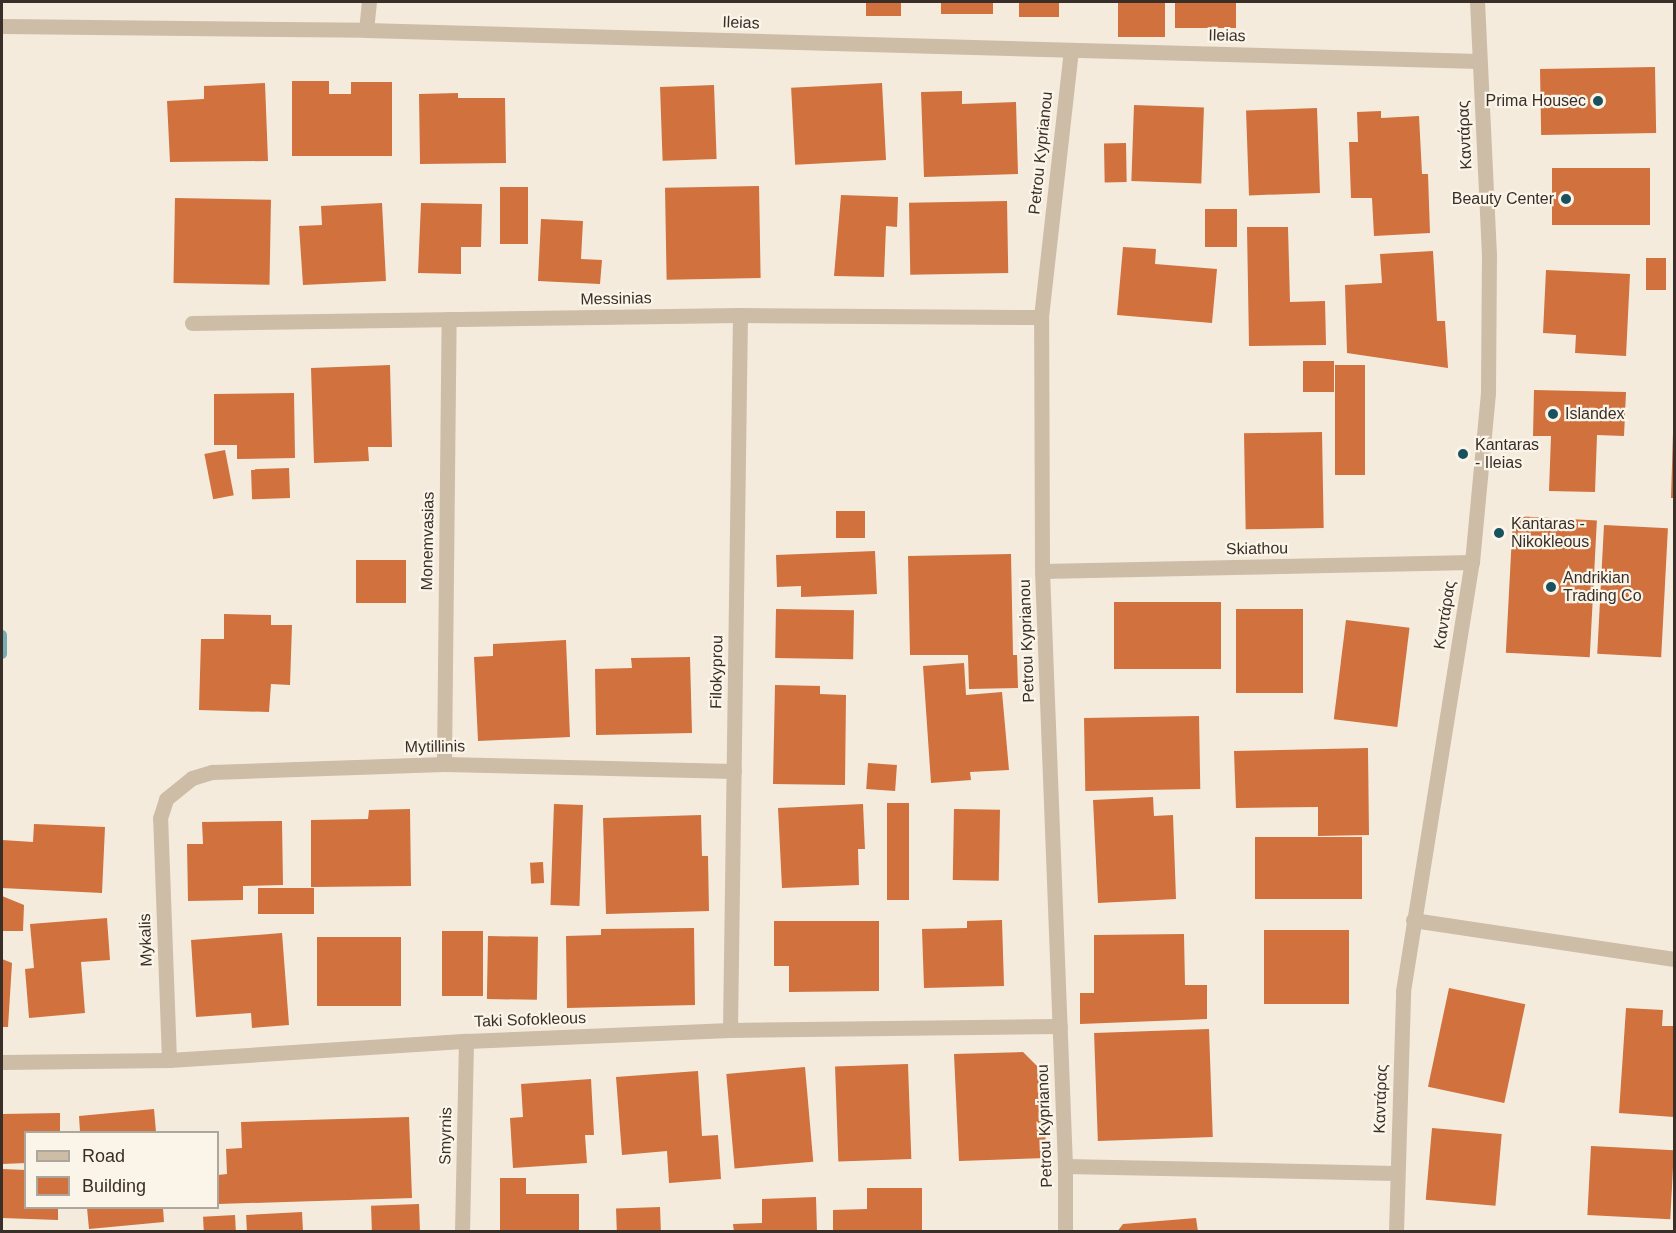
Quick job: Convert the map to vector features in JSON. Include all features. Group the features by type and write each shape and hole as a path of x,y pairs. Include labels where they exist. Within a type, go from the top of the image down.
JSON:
{"street":[{"path":"366,30 369,2"},
{"name":"Καντάρας","path":"1396,1232 1403,991 1472,562 1488,393 1489,255 1477,2"},
{"name":"Ileias","path":"2,26 366,30 1479,61"},
{"name":"Petrou Kyprianou","path":"1065,1232 1065,1166 1042,571 1041,317 1071,51"},
{"name":"Messinias","path":"192,323 740,315 1041,317"},
{"name":"Filokyprou","path":"730,1030 740,315"},
{"name":"Monemvasias","path":"444,764 449,319"},
{"name":"Skiathou","path":"1042,571 1472,562"},
{"name":"Mytillinis","path":"160,819 161,807 178,787 212,772 444,764 734,771"},
{"name":"Mykalis","path":"160,819 169,1060"},
{"path":"1413,920 1674,959"},
{"name":"Taki Sofokleous","path":"2,1062 169,1060 466,1041 730,1030 1060,1026"},
{"name":"Smyrnis","path":"462,1232 466,1041"},
{"path":"1065,1166 1396,1173"}],"building":[{"path":"866,2 901,2 901,16 866,16"},
{"path":"941,2 993,2 993,14 941,14"},
{"path":"1019,2 1059,2 1059,17 1019,17"},
{"path":"1118,2 1165,2 1165,37 1118,37"},
{"path":"1175,2 1236,2 1236,28 1175,28"},
{"name":"Prima Housec","path":"1655,67 1656,133 1541,135 1540,69"},
{"path":"292,81 329,81 329,94 351,94 351,82 392,82 392,156 292,156"},
{"path":"265,83 268,161 170,162 167,101 204,99 204,86"},
{"path":"882,83 886,160 795,165 791,88"},
{"path":"714,85 717,159 663,161 660,87"},
{"path":"962,91 962,104 1016,102 1018,174 924,177 921,92"},
{"path":"458,93 458,98 505,98 506,163 420,164 419,94"},
{"path":"1134,105 1204,107 1201,183 1131,181"},
{"path":"1317,108 1320,193 1249,195 1246,110"},
{"path":"1381,111 1381,118 1419,116 1422,174 1428,174 1430,233 1374,236 1372,198 1351,198 1349,142 1358,142 1357,112"},
{"path":"1104,143 1126,143 1127,182 1105,182"},
{"path":"1552,168 1650,168 1650,225 1552,225"},
{"path":"759,186 761,278 667,280 665,188"},
{"path":"500,187 528,187 528,244 500,244"},
{"path":"841,195 898,197 897,227 886,226 884,277 834,276"},
{"path":"175,198 271,200 270,285 174,283"},
{"path":"1007,201 1008,273 910,275 909,203"},
{"path":"382,203 386,281 303,285 299,226 322,225 321,206"},
{"path":"421,203 482,204 481,247 461,247 461,274 418,273"},
{"path":"1205,209 1237,209 1237,247 1205,247"},
{"path":"541,219 583,221 581,259 602,260 600,284 538,281"},
{"path":"1247,227 1288,227 1290,302 1325,301 1326,345 1249,346"},
{"path":"1123,247 1156,249 1155,264 1217,269 1212,323 1117,315"},
{"path":"1433,251 1437,321 1445,321 1448,368 1347,353 1345,285 1382,283 1380,254"},
{"path":"1646,258 1666,258 1666,290 1646,290"},
{"path":"1546,270 1630,274 1626,356 1575,353 1576,335 1543,333"},
{"path":"1303,361 1334,361 1334,392 1303,392"},
{"path":"390,365 392,447 368,447 369,461 314,463 311,368"},
{"path":"1335,365 1365,365 1365,475 1335,475"},
{"path":"1534,390 1626,392 1624,436 1597,435 1595,492 1549,491 1551,436 1533,436"},
{"path":"294,393 295,458 237,459 237,445 214,445 214,394"},
{"path":"1322,432 1324,528 1246,529 1244,433"},
{"path":"1673,432 1674,498 1671,498"},
{"path":"225,450 234,495 213,499 204,454"},
{"path":"289,468 290,498 252,499 251,469"},
{"path":"836,511 865,511 865,538 836,538"},
{"name":"Andrikian Trading Co","path":"1513,516 1597,520 1590,657 1506,653"},
{"path":"1604,525 1668,528 1661,657 1597,654"},
{"path":"875,551 877,594 801,597 801,586 777,587 776,555"},
{"path":"1011,554 1013,655 1017,655 1018,688 969,689 968,655 910,655 908,556"},
{"path":"356,560 406,560 406,603 356,603"},
{"path":"1114,602 1221,602 1221,669 1114,669"},
{"path":"776,609 854,610 853,659 775,658"},
{"path":"1236,609 1303,609 1303,693 1236,693"},
{"path":"224,614 271,615 271,625 292,625 290,685 271,684 269,712 199,710 201,639 224,639"},
{"path":"1346,620 1410,628 1397,727 1334,719"},
{"path":"566,640 570,737 478,741 474,657 493,656 493,644"},
{"path":"690,657 692,733 596,735 595,669 632,668 631,658"},
{"path":"964,663 966,695 1002,692 1009,770 970,772 971,780 931,783 923,666"},
{"path":"775,685 820,686 820,694 846,695 845,785 773,784"},
{"path":"1199,716 1200,789 1085,791 1084,718"},
{"path":"1368,748 1369,835 1318,836 1318,807 1236,808 1234,751"},
{"path":"868,763 897,765 895,791 866,789"},
{"path":"1153,797 1154,816 1173,815 1176,899 1098,903 1093,800"},
{"path":"887,803 909,803 909,900 887,900"},
{"path":"554,804 583,805 579,906 550,905"},
{"path":"863,804 865,849 858,849 859,885 782,888 778,808"},
{"path":"410,809 411,886 311,887 311,820 368,819 369,810"},
{"path":"954,809 1000,810 999,881 953,880"},
{"path":"701,815 702,856 708,856 709,911 606,914 603,818"},
{"path":"282,821 283,885 243,886 243,900 188,901 187,844 203,844 202,822"},
{"path":"34,824 105,827 102,893 2,888 2,840 33,842"},
{"path":"1255,837 1362,837 1362,899 1255,899"},
{"path":"543,862 544,883 531,884 530,863"},
{"path":"258,888 314,888 314,914 258,914"},
{"path":"2,896 24,905 23,931 2,931"},
{"path":"107,918 110,960 81,962 85,1013 29,1018 25,969 34,968 30,924"},
{"path":"1002,920 1004,986 924,988 922,929 967,928 967,921"},
{"path":"774,921 879,921 879,991 789,992 789,966 774,966"},
{"path":"694,928 695,1005 567,1008 566,936 601,935 601,929"},
{"path":"1264,930 1349,930 1349,1004 1264,1004"},
{"path":"442,931 483,931 483,996 442,996"},
{"path":"282,933 289,1025 252,1028 251,1013 196,1017 191,940"},
{"path":"1184,934 1185,985 1207,985 1207,1019 1080,1024 1080,993 1094,993 1094,935"},
{"path":"488,936 538,937 537,1000 487,999"},
{"path":"317,937 401,937 401,1006 317,1006"},
{"path":"2,959 12,963 8,1027 2,1027"},
{"path":"1449,988 1525,1004 1504,1103 1428,1087"},
{"path":"1626,1008 1663,1010 1662,1026 1674,1026 1674,1117 1619,1113"},
{"path":"1209,1029 1213,1137 1098,1141 1094,1033"},
{"path":"1023,1052 1044,1073 1046,1158 959,1161 954,1054"},
{"path":"908,1064 911,1159 838,1161 835,1067"},
{"path":"805,1067 813,1162 735,1169 726,1074"},
{"path":"698,1071 702,1136 718,1135 721,1179 669,1183 667,1151 622,1155 616,1077"},
{"path":"591,1079 594,1135 585,1135 587,1163 513,1168 510,1118 523,1117 521,1084"},
{"path":"154,1109 156,1131 80,1131 79,1116"},
{"path":"60,1113 60,1131 24,1131 24,1163 2,1164 2,1114"},
{"path":"409,1117 412,1198 219,1204 219,1175 227,1174 226,1149 242,1148 241,1122"},
{"path":"1432,1128 1502,1134 1495,1206 1426,1200"},
{"path":"1591,1146 1674,1150 1670,1219 1587,1215"},
{"path":"2,1169 24,1170 24,1209 58,1209 58,1220 2,1218"},
{"path":"500,1178 526,1178 526,1194 579,1194 579,1232 500,1232"},
{"path":"867,1188 922,1188 922,1232 833,1232 833,1210 867,1209"},
{"path":"816,1197 817,1232 734,1232 733,1224 762,1223 762,1199"},
{"path":"419,1204 420,1232 372,1232 371,1206"},
{"path":"660,1207 661,1232 617,1232 616,1209"},
{"path":"87,1209 163,1209 164,1222 89,1229"},
{"path":"302,1212 303,1232 247,1232 246,1215"},
{"path":"235,1215 236,1232 204,1232 203,1217"},
{"path":"1196,1218 1198,1232 1117,1232 1123,1224"}],"waterway":[{"path":"2,635 2,654"}],"place":[{"name":"Prima Housec","path":"1598,101"},
{"name":"Beauty Center","path":"1566,199"},
{"name":"Islandex","path":"1553,414"},
{"name":"Kantaras - Ileias","path":"1463,454"},
{"name":"Kantaras - Nikokleous","path":"1499,533"},
{"name":"Andrikian Trading Co","path":"1551,587"}]}
